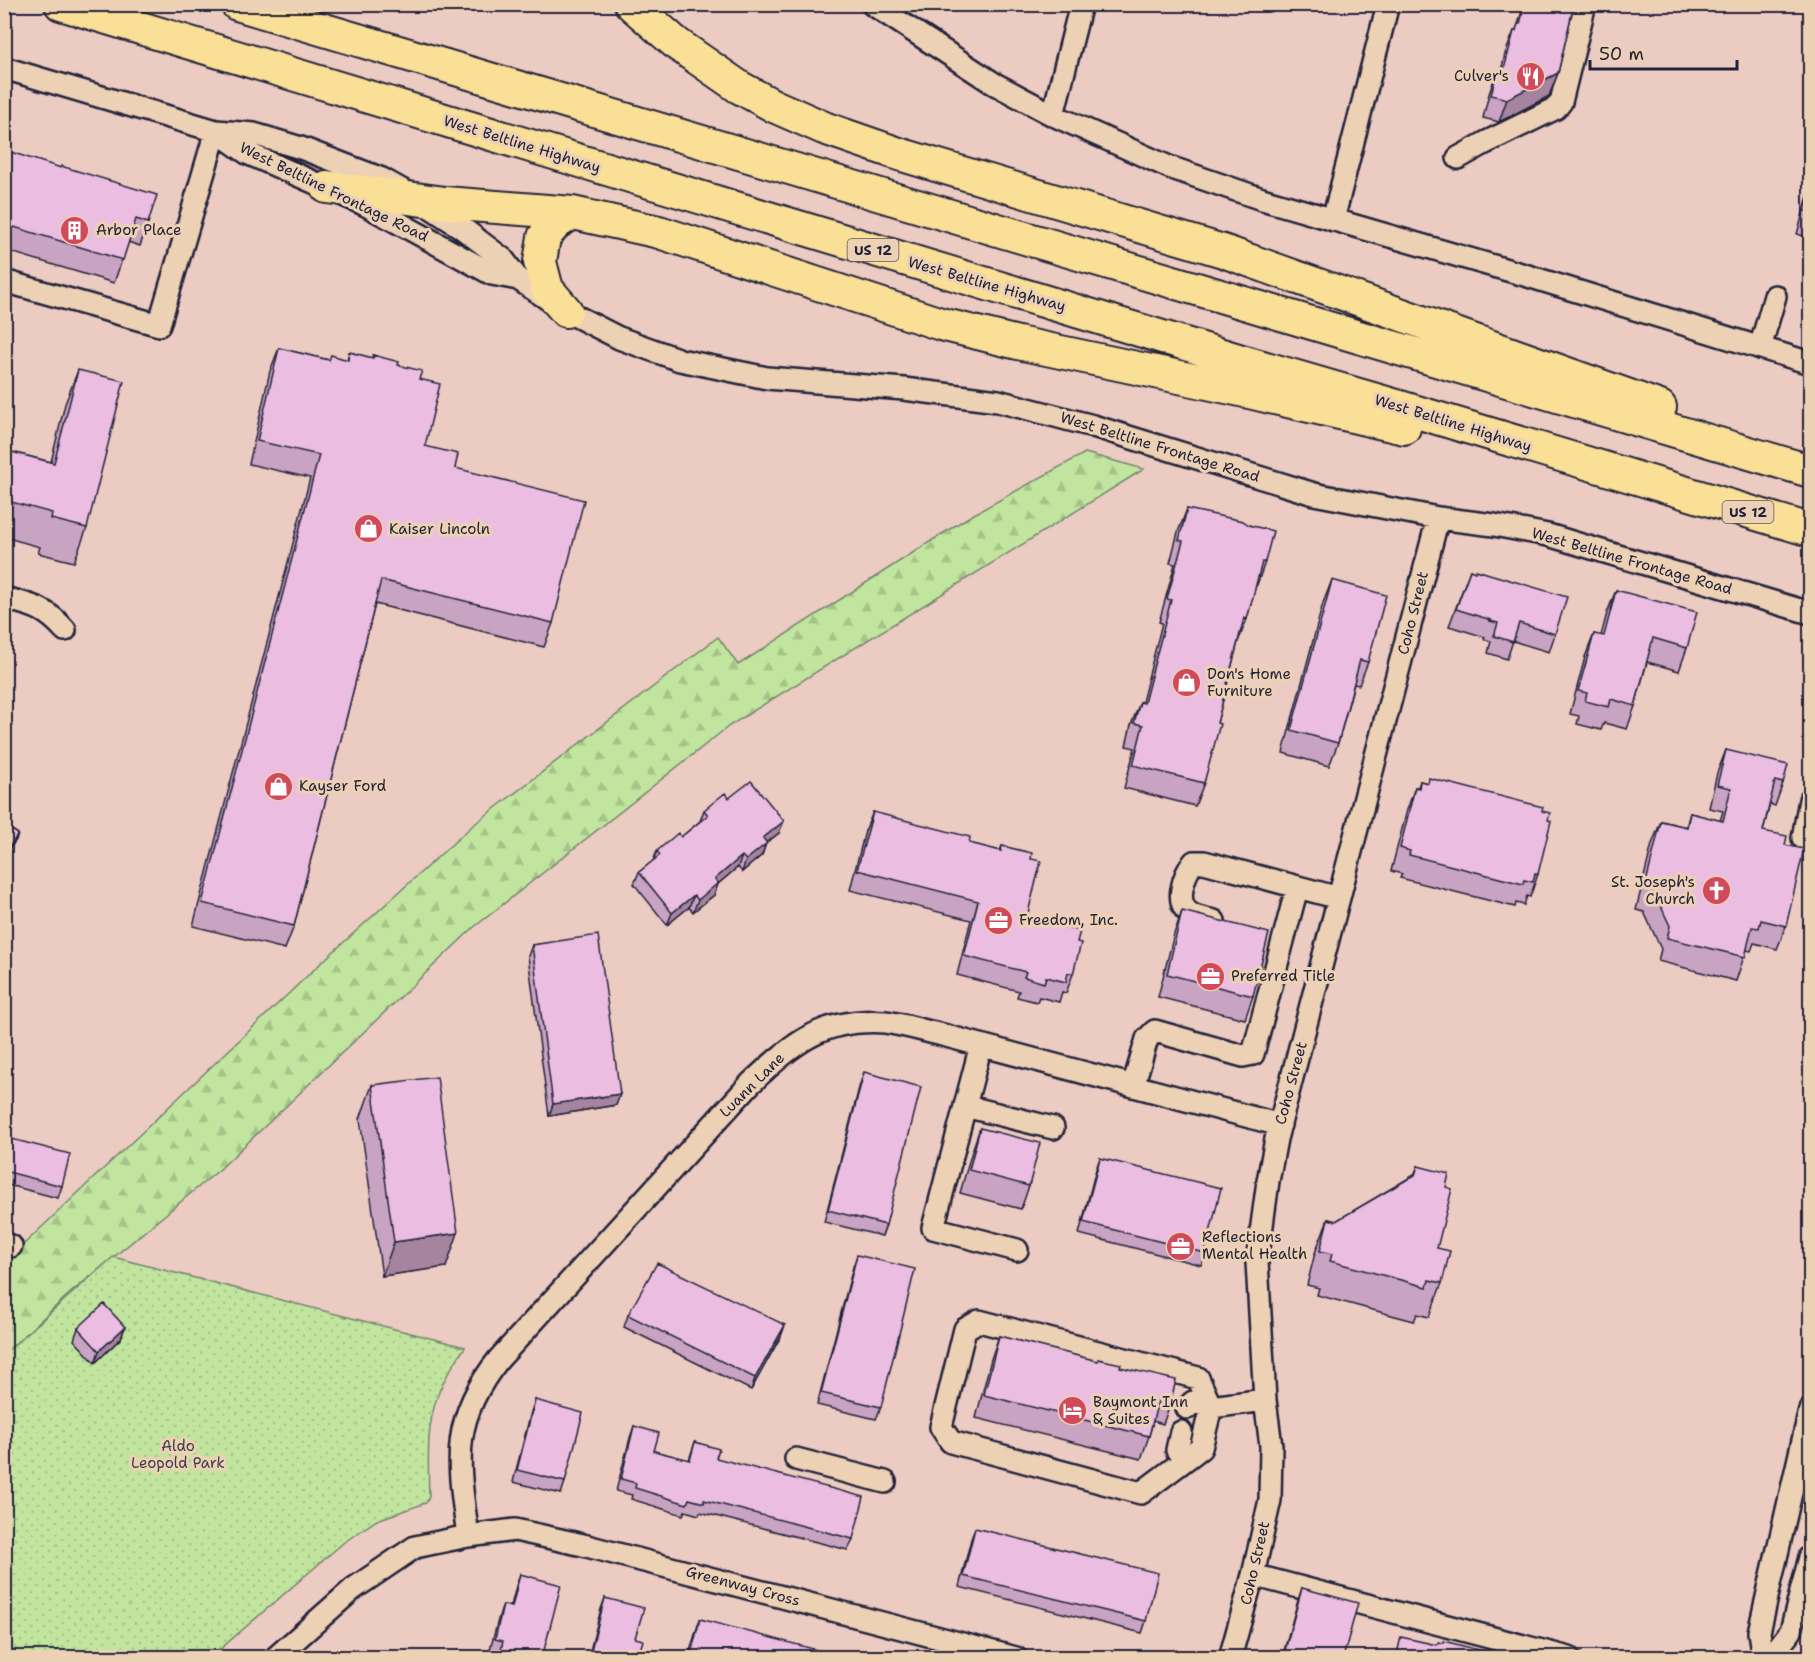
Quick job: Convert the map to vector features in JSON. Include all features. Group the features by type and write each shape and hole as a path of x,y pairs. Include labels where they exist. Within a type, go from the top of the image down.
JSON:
{"highway":[{"name":"West Beltline Highway","path":"61,4 1245,362 1810,530"},
{"path":"237,4 1810,471"},
{"path":"631,4 677,44 739,87 774,106 824,128 899,154 1246,259 1596,383 1810,462"},
{"path":"649,4 677,44"},
{"path":"327,187 418,199 573,213 659,232 952,327 1236,389 1686,494"},
{"path":"566,311 547,289 540,262 544,237 556,223 573,213"}],"street":[{"path":"872,4 993,83 1053,115 1169,167 1263,199 1528,276 1810,363"},
{"path":"1053,115 1081,4"},
{"path":"1333,220 1388,4"},
{"path":"1458,158 1485,142 1556,108 1561,102 1584,8"},
{"name":"West Beltline Frontage Road","path":"4,68 216,131 254,134 302,148 382,179 418,199 503,259 518,279 566,311 619,338 651,351 709,367 767,378 904,389 998,401 1093,426 1314,494 1548,536 1810,613"},
{"path":"4,281 159,325 216,131"},
{"name":"West Beltline Frontage Road","path":"216,131 247,153 327,187 404,225 492,274 518,279"},
{"path":"1761,348 1775,296"},
{"name":"Coho Street","path":"1230,1658 1254,1575 1270,1500 1271,1446 1257,1262 1268,1181 1280,1125 1438,518"},
{"path":"4,598 38,607 66,630"},
{"path":"1803,838 1810,800"},
{"path":"1236,927 1190,914 1183,906 1181,892 1187,871 1194,862 1204,862 1339,898"},
{"path":"1133,1086 1147,1039 1155,1031 1243,1056 1253,1054 1297,888"},
{"path":"1259,933 1282,940"},
{"name":"Luann Lane","path":"468,1536 459,1466 461,1430 470,1402 482,1380 751,1083 785,1051 805,1037 826,1028 854,1023 886,1022 1280,1125"},
{"path":"981,1045 933,1228 1017,1250"},
{"path":"965,1106 1053,1128"},
{"path":"979,1322 1198,1378 1211,1407 1201,1448 1141,1493 951,1442 940,1427 965,1329 979,1322"},
{"path":"1188,1408 1193,1402 1211,1407 1266,1400"},
{"path":"1763,1658 1759,1632 1810,1410"},
{"path":"1181,1432 1177,1450 1184,1460"},
{"path":"796,1459 885,1482"},
{"name":"Greenway Cross","path":"276,1658 353,1589 415,1547 468,1536 514,1530 558,1539 1016,1658"},
{"path":"1770,1658 1791,1631 1810,1557"},
{"path":"1254,1575 1569,1658"}],"green space":[{"path":"1085,453 1144,469 729,726 473,928 219,1170 69,1294 5,1353 5,1262 322,962 472,826 718,637 738,665 967,518"},
{"name":"Aldo Leopold Park","path":"113,1257 465,1347 445,1379 434,1407 429,1436 429,1497 426,1503 377,1520 343,1543 211,1657 5,1658 5,1353"}],"building":[{"name":"Culver's","path":"1525,4 1574,4 1558,73 1507,99 1491,95 1497,71 1503,73 1514,31 1520,24"},
{"name":"Arbor Place","path":"4,150 157,195 148,223 136,219 123,260 4,224"},
{"path":"1810,194 1810,212 1805,211"},
{"name":"Kayser Ford","path":"279,348 329,360 331,355 348,360 349,352 373,358 373,355 422,371 419,379 440,384 425,446 458,454 455,468 584,500 553,623 381,580 294,926 202,903 319,455 257,441"},
{"path":"78,370 124,381 87,528 51,519 52,513 4,500 4,450 54,463"},
{"name":"Don's Home Furniture","path":"1187,509 1243,521 1249,525 1273,531 1247,619 1244,618 1204,783 1133,765 1143,725 1134,723 1140,702 1144,703 1171,600 1167,599 1183,541 1179,540"},
{"path":"1470,570 1567,597 1555,634 1519,623 1513,642 1494,636 1498,623 1456,609"},
{"path":"1332,580 1386,595 1368,662 1360,660 1338,743 1291,730"},
{"path":"1616,590 1697,612 1687,648 1653,638 1635,706 1611,699 1609,707 1585,701 1587,693 1578,691 1594,634 1604,636"},
{"name":"St. Joseph's Church","path":"1726,750 1788,765 1783,783 1775,781 1763,831 1787,836 1785,845 1804,849 1786,926 1761,920 1759,928 1752,927 1745,957 1667,938 1670,926 1653,889 1645,887 1661,821 1687,827 1690,813 1723,821 1731,788 1717,785"},
{"path":"1429,778 1543,807 1542,811 1550,813 1548,820 1551,821 1538,874 1535,873 1533,882 1524,880 1523,884 1409,855 1410,851 1400,848 1415,787 1419,788 1420,781 1428,783"},
{"path":"751,781 784,821 763,838 767,843 746,860 742,856 715,879 718,883 698,900 694,895 672,913 639,872 660,855 657,851 678,833 681,837 708,815 704,810 725,793 729,798"},
{"path":"873,812 970,837 969,843 1001,851 1002,846 1032,853 1031,859 1041,861 1027,917 1080,931 1077,942 1081,943 1073,974 1068,973 1066,982 1046,977 1044,983 1024,977 1026,972 964,956 978,901 857,870"},
{"path":"4,825 18,834 10,846 4,843"},
{"name":"Preferred Title","path":"1182,911 1269,933 1253,996 1167,974"},
{"path":"598,935 620,1094 553,1104 532,945"},
{"path":"864,1072 921,1087 886,1225 828,1210"},
{"path":"437,1077 458,1233 394,1242 372,1085"},
{"path":"980,1128 1040,1143 1029,1186 969,1170"},
{"path":"4,1137 70,1154 62,1186 4,1171"},
{"path":"1100,1158 1221,1188 1205,1253 1083,1222"},
{"path":"1418,1166 1449,1174 1446,1187 1452,1189 1437,1248 1450,1251 1442,1283 1429,1280 1427,1287 1330,1261 1332,1254 1320,1251 1328,1219 1336,1221 1415,1175"},
{"path":"857,1255 915,1269 881,1407 821,1393"},
{"path":"657,1263 785,1325 755,1378 628,1315"},
{"path":"104,1304 125,1327 99,1351 78,1328"},
{"path":"999,1336 1098,1361 1098,1359 1121,1364 1120,1367 1176,1380 1171,1401 1159,1397 1149,1436 984,1395"},
{"path":"535,1400 583,1413 565,1482 517,1470"},
{"path":"634,1426 659,1433 654,1451 690,1460 695,1442 719,1449 716,1458 864,1497 853,1539 704,1500 704,1503 689,1499 687,1504 635,1488 636,1483 621,1479"},
{"path":"975,1528 1158,1573 1146,1621 963,1576"},
{"path":"520,1574 561,1585 542,1658 499,1658 503,1641 495,1639 503,1605 512,1607"},
{"path":"1302,1588 1358,1603 1343,1658 1296,1658 1284,1654"},
{"path":"605,1598 644,1608 635,1638 643,1640 638,1658 589,1658"},
{"path":"700,1619 821,1651 819,1658 690,1658"},
{"path":"1401,1637 1437,1645 1438,1642 1444,1643 1444,1641 1490,1653 1489,1656 1496,1657 1396,1658"}],"place":[{"name":"Culver's","path":"1530,76"},
{"name":"Arbor Place","path":"75,230"},
{"name":"Kaiser Lincoln","path":"368,529"},
{"name":"Don's Home Furniture","path":"1186,683"},
{"name":"Kayser Ford","path":"278,786"},
{"name":"St. Joseph's Church","path":"1716,891"},
{"name":"Freedom, Inc.","path":"998,920"},
{"name":"Preferred Title","path":"1210,976"},
{"name":"Reflections Mental Health","path":"1181,1246"},
{"name":"Baymont Inn & Suites","path":"1072,1411"}]}
